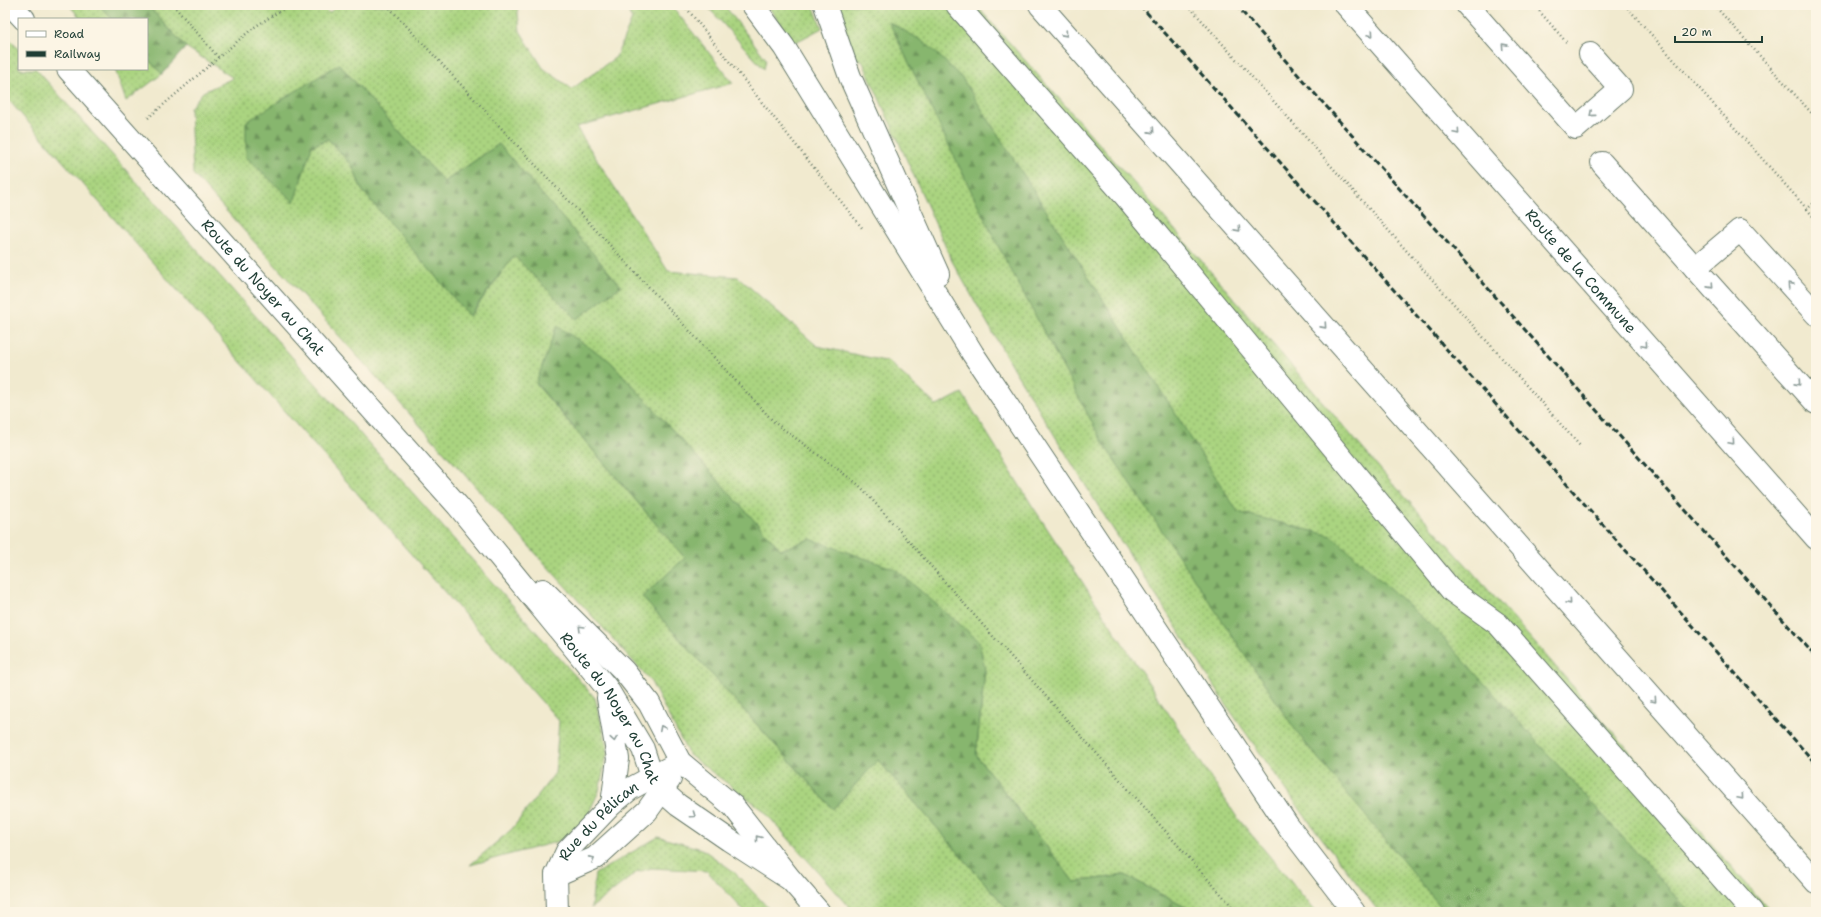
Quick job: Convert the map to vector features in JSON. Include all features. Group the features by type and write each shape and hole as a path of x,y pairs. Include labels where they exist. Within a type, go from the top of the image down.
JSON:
{"street":[{"path":"11,5 23,18"},
{"path":"753,5 784,47 973,354 1288,826 1354,912"},
{"path":"825,5 850,77 973,354"},
{"path":"957,5 1126,197 1452,591 1498,624 1752,912"},
{"path":"1040,5 1814,882"},
{"name":"Route de la Commune","path":"1346,5 1816,538"},
{"path":"1467,5 1576,128 1621,89 1590,54"},
{"name":"Route du Noyer au Chat","path":"69,70 458,506 606,687 643,749 657,784 678,805 791,880"},
{"path":"1602,163 1816,403"},
{"path":"1695,268 1740,230 1816,314"},
{"name":"Route du Noyer au Chat","path":"458,506 624,671 649,703 680,762 733,806 791,880 820,912"},
{"path":"606,687 618,759 612,804"},
{"path":"657,784 680,762"},
{"name":"Rue du Pélican","path":"557,912 556,875 567,851 612,804 630,789 657,784"},
{"name":"Rue du Pélican","path":"556,875 595,858 647,811 657,784"}],"path":[{"path":"173,5 219,58"},
{"path":"127,135 254,28 289,5"},
{"path":"387,5 776,423 859,485 1237,912"},
{"path":"684,5 867,234"},
{"path":"1188,5 1581,447"},
{"path":"1625,5 1816,220"},
{"path":"1714,5 1816,118"},
{"path":"1809,5 1816,13"},
{"path":"1807,209 1816,201"}],"green space":[{"path":"69,5 99,5 111,18 80,18"},
{"path":"99,5 147,5 186,47 162,74 148,59 148,18 111,18"},
{"path":"147,5 321,5 329,13 338,5 517,5 520,31 543,68 572,89 616,57 632,19 625,5 671,5 733,83 576,127 668,271 738,277 817,346 889,362 937,406 962,393 1033,507 1236,816 1316,912 1188,912 1185,907 1125,875 1074,882 976,755 985,670 810,539 781,550 610,361 536,384 685,558 642,597 833,809 878,760 1010,912 854,912 762,809 689,755 650,680 193,174 190,108 203,92 233,78 186,47","holes":["339,64 444,182 499,144 577,319 514,256 470,316 362,190 352,165 328,139 312,146"]},
{"path":"706,5 724,5 766,59 764,69"},
{"path":"767,5 813,5 822,28 794,43"},
{"path":"834,5 976,5 1156,208 1387,477 1771,912 1379,912 1307,819 1231,712 1102,512 1013,368 952,261 862,60 853,59"},
{"path":"889,22 926,43 962,78 1238,512 1332,536 1439,633 1690,912 1445,912 1298,734 1103,443 994,238"},
{"path":"5,34 18,49 18,70 37,70 595,698 608,750 599,791 586,819 560,841 470,865 512,829 555,773 559,721 5,96"},
{"path":"148,59 162,74 126,101 115,70 148,70"},
{"path":"339,64 444,182 499,144 621,286 577,319 514,256 469,316 362,190 352,165 328,139 312,146 294,202 246,157 246,122"},
{"path":"557,326 610,361 781,550 810,539 895,569 979,641 985,670 976,755 1074,882 1125,875 1185,907 1188,912 1010,912 878,760 833,809 642,597 685,558 536,383"},
{"path":"658,837 702,849 733,871 772,912 745,912 707,871 652,868 637,872 591,908 595,874"}],"railway":[{"path":"1140,5 1816,764"},
{"path":"1236,5 1816,657"}]}
